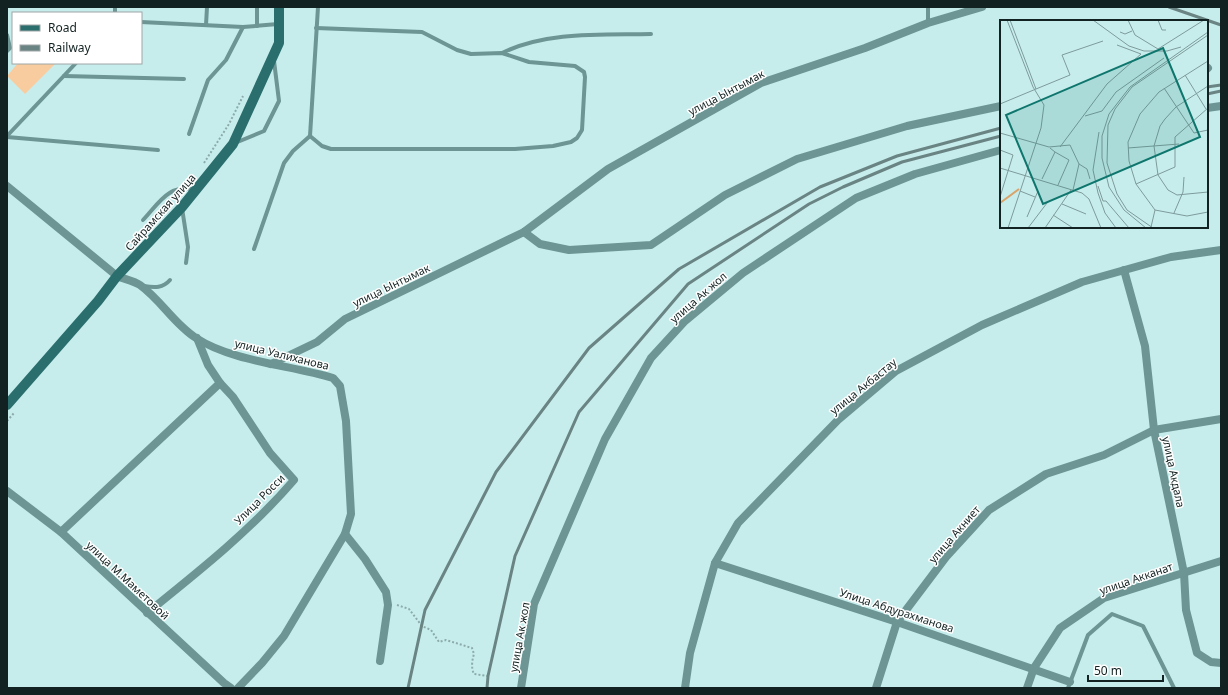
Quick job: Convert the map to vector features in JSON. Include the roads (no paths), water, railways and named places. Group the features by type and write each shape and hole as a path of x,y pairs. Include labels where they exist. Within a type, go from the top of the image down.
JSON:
{"main road":[{"name":"Сайрамская улица","path":"7,405 98,302 117,276 182,207 233,144 279,43 279,7"}],"street":[{"name":"улица Ынтымак","path":"271,364 317,342 345,319 524,232 608,169 761,83 865,48 928,23 982,7"},
{"path":"524,232 540,244 569,250 651,245 725,195 797,159 907,126 1000,106"},
{"path":"1208,108 1221,106"},
{"name":"улица Ак жол","path":"521,688 534,604 605,439 651,358 684,322 743,273 856,198 915,174 1000,150"},
{"name":"улица Уалиханова","path":"7,186 117,276 140,284 182,327 197,338 239,355 333,378 340,386 346,422 351,514 345,534 284,636 262,663 238,688"},
{"name":"улица Акбастау","path":"685,688 690,653 715,563 738,523 838,420 896,371 982,325 1082,282 1171,257 1221,250"},
{"name":"улица Акдала","path":"1124,270 1145,346 1154,430 1184,572 1186,610 1197,653 1210,662 1221,663"},
{"name":"Улица Росси","path":"147,613 211,562 279,498 294,480 270,453 233,397 220,383 208,365 197,338"},
{"path":"60,532 220,383"},
{"name":"улица Акниет","path":"876,688 897,622 946,557 989,510 1046,474 1104,455 1154,430 1221,419"},
{"name":"улица М.Маметовой","path":"7,491 60,532 147,613 221,686 231,688"},
{"path":"345,534 365,559 386,592 388,605 380,661"},
{"name":"улица Акканат","path":"1028,688 1034,668 1060,628 1104,598 1221,561"},
{"name":"Улица Абдурахманова","path":"715,563 1034,668 1069,685"}],"lane":[{"path":"206,25 207,7"},
{"path":"257,7 257,26"},
{"path":"254,249 284,163 293,151 310,136 318,7"},
{"path":"928,7 928,23"},
{"path":"142,22 243,27 279,24"},
{"path":"189,134 208,80 226,60 243,27"},
{"path":"310,136 322,146 331,149 448,150 515,149 553,146 571,142 577,138 582,130 585,77 584,72 575,66 529,62 502,53 471,54 457,50 422,32 316,28"},
{"path":"502,53 515,47 544,39 576,36 651,34"},
{"path":"7,35 10,48 7,51"},
{"path":"233,144 264,131 279,100 274,55"},
{"path":"7,137 75,64"},
{"path":"64,76 184,79"},
{"path":"7,137 158,150"},
{"path":"143,220 169,192 185,187 196,190"},
{"path":"182,207 188,247 186,263"},
{"path":"140,284 158,287 165,286 170,280"},
{"path":"1069,685 1088,635 1112,614 1143,626 1174,688"}],"railway":[{"path":"1169,7 1207,20"},
{"path":"1208,20 1221,25"},
{"path":"1208,87 1221,85"},
{"path":"1208,94 1221,91"},
{"path":"408,688 425,610 496,472 589,348 679,269 820,187 897,156 1000,128"},
{"path":"487,688 488,676 515,556 579,412 688,284 809,204 843,187 902,162 1000,136"}]}
